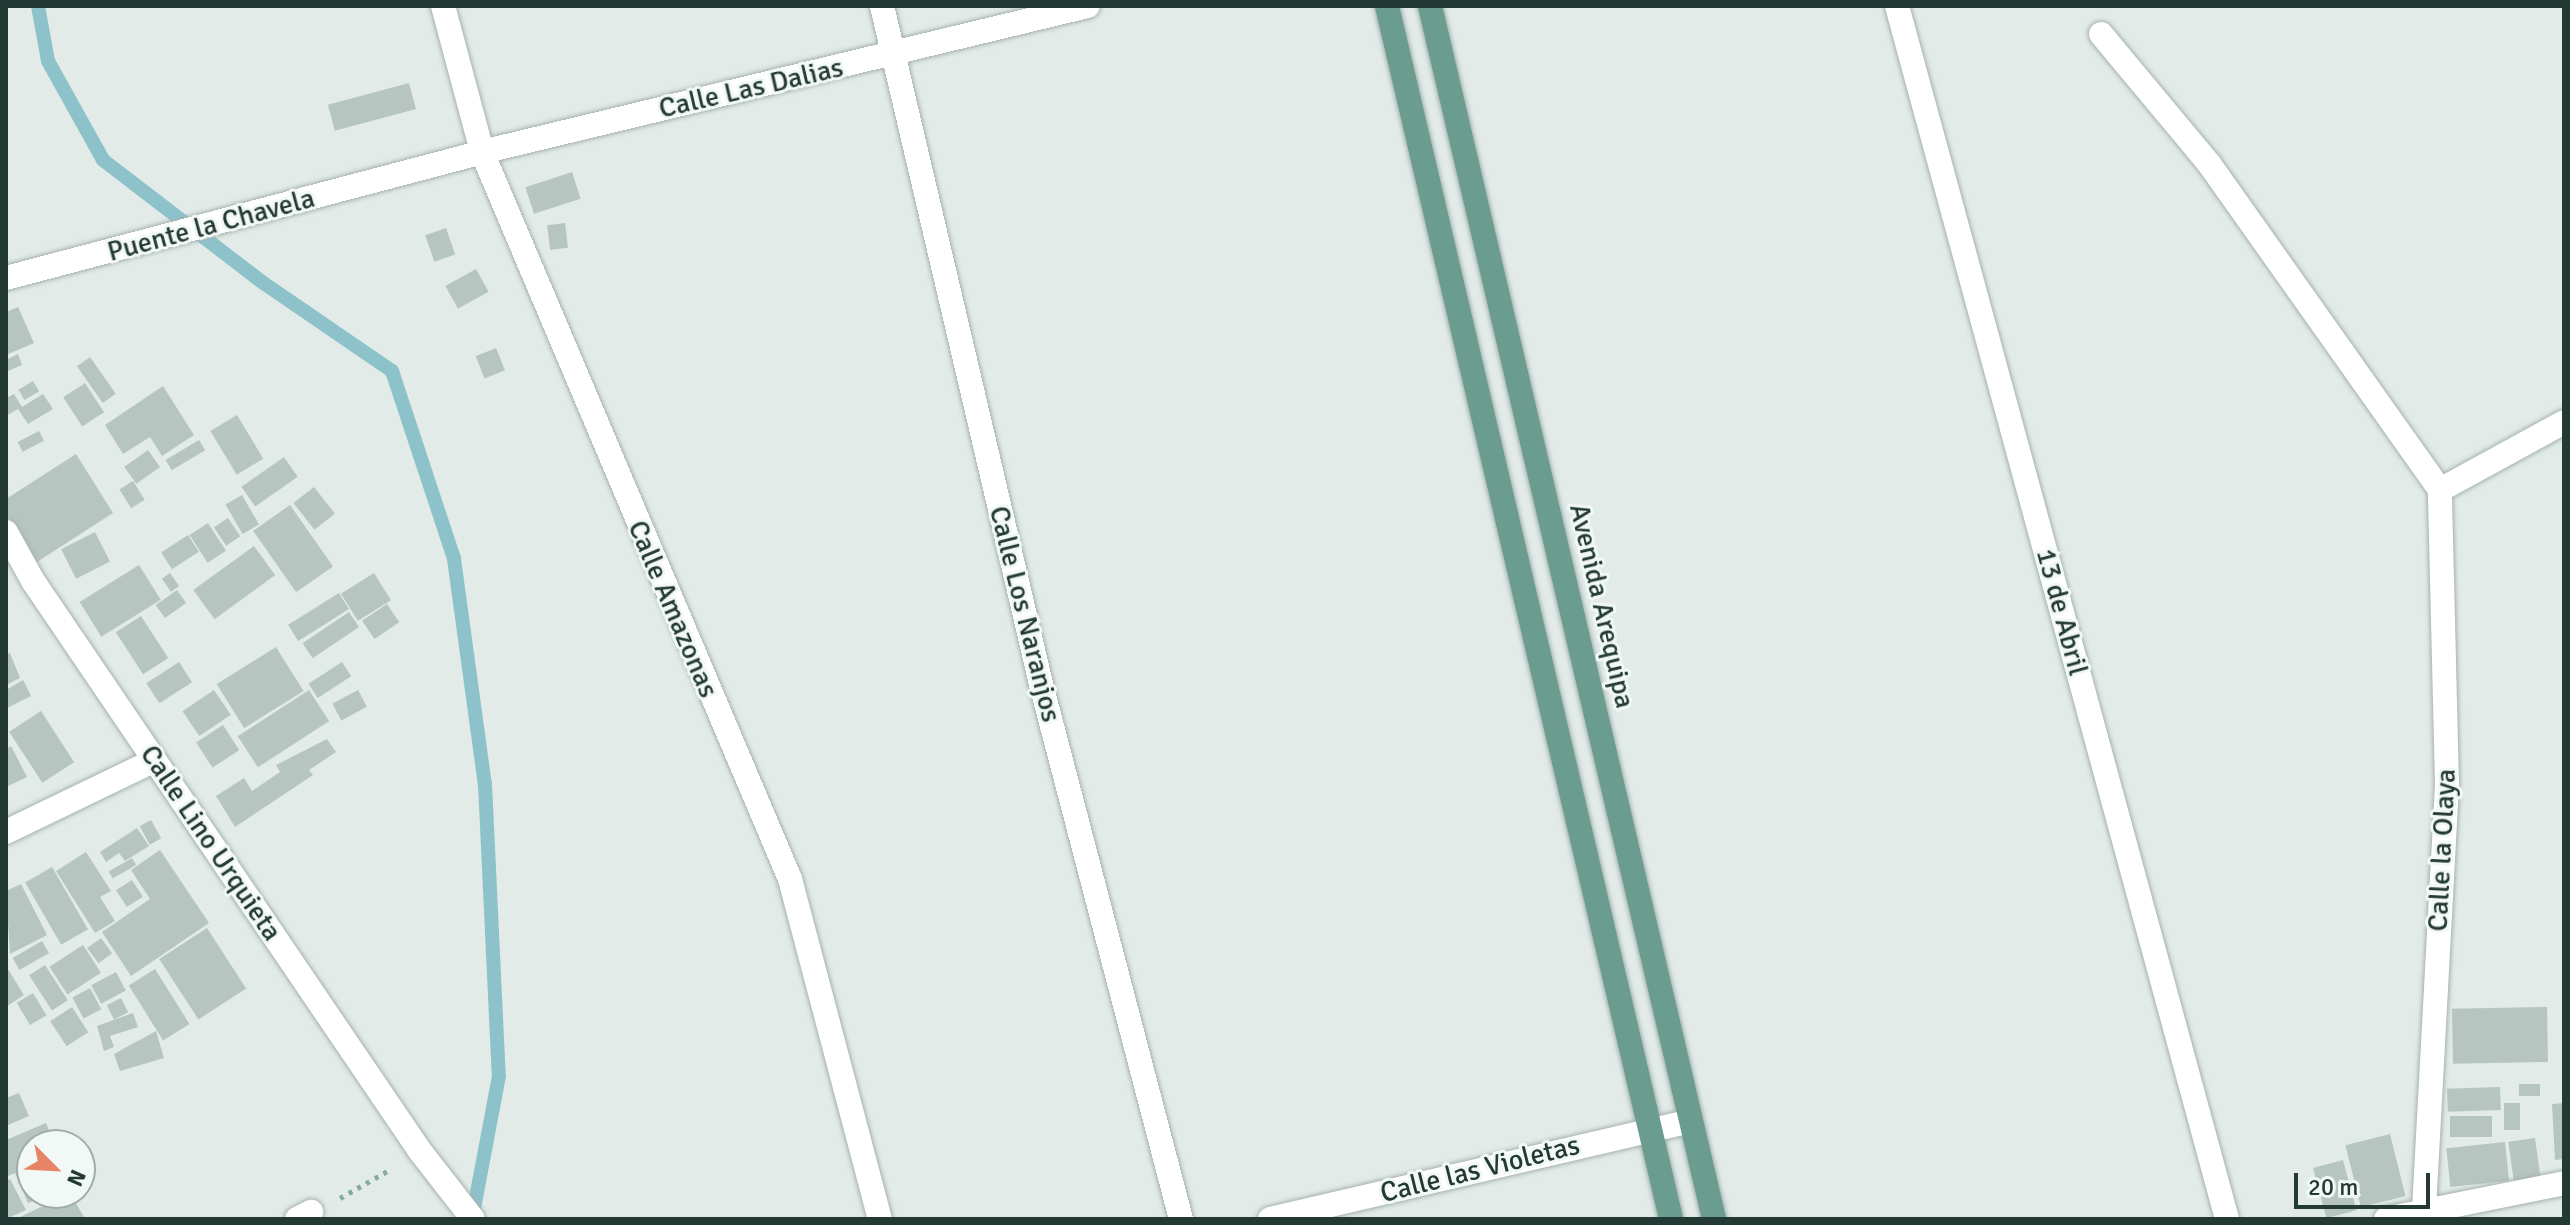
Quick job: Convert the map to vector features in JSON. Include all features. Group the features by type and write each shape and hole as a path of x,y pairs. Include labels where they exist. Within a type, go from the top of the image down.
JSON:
{"main road":[{"path":"1387,6 1671,1219"},
{"name":"Avenida Arequipa","path":"1430,6 1714,1219"}],"street":[{"name":"Calle Amazonas","path":"443,6 482,152 790,879 880,1219"},
{"name":"Calle Los Naranjos","path":"882,6 1041,684 1181,1219"},
{"name":"Calle Las Dalias","path":"415,172 482,152 1088,6"},
{"name":"13 de Abril","path":"1897,6 2227,1219"},
{"path":"2101,34 2210,165 2440,490 2564,422"},
{"name":"Puente la Chavela","path":"6,278 415,172"},
{"name":"Calle la Olaya","path":"2424,1210 2447,784 2440,490"},
{"name":"Calle Lino Urquieta","path":"6,532 155,760 425,1159 473,1219"},
{"path":"6,832 155,760"},
{"name":"Calle las Violetas","path":"1270,1219 1650,1128 1691,1121"},
{"path":"2386,1219 2564,1183"}],"path":[{"path":"304,1216 425,1159"}],"building":[{"path":"409,83 416,109 335,131 328,105"},
{"path":"572,172 581,199 534,214 525,187"},
{"path":"565,223 568,248 550,250 547,225"},
{"path":"446,228 455,254 434,262 425,235"},
{"path":"476,269 489,292 458,309 445,286"},
{"path":"18,307 34,343 6,355 6,312"},
{"path":"496,348 505,370 485,378 476,356"},
{"path":"18,354 22,365 6,372 6,360"},
{"path":"90,357 116,394 103,403 77,366"},
{"path":"33,381 39,391 25,400 18,390"},
{"path":"85,383 104,412 82,427 63,397"},
{"path":"163,386 194,435 162,456 150,437 123,454 105,425"},
{"path":"14,394 22,407 43,394 53,409 28,424 18,409 6,416 6,398"},
{"path":"237,415 263,459 237,475 210,431"},
{"path":"39,431 44,441 23,452 18,442"},
{"path":"199,440 205,450 172,470 166,460"},
{"path":"148,450 160,467 136,484 124,467"},
{"path":"76,454 113,513 37,562 6,514 6,499"},
{"path":"284,457 298,477 255,506 241,487"},
{"path":"133,481 145,500 131,508 119,489"},
{"path":"314,487 335,514 314,530 294,503"},
{"path":"242,495 259,524 243,534 226,505"},
{"path":"290,505 333,566 296,592 253,531"},
{"path":"228,518 240,536 226,546 214,528"},
{"path":"208,523 226,551 208,563 190,535"},
{"path":"95,532 110,561 76,579 61,549"},
{"path":"188,535 199,552 172,569 161,552"},
{"path":"254,546 275,575 214,619 193,590"},
{"path":"139,565 161,600 101,637 80,602"},
{"path":"170,573 179,586 171,592 162,579"},
{"path":"374,573 391,600 358,621 341,594"},
{"path":"177,590 186,603 165,618 156,605"},
{"path":"339,593 349,609 298,641 288,625"},
{"path":"387,604 399,622 374,639 362,621"},
{"path":"349,612 359,627 313,658 303,643"},
{"path":"141,616 168,658 143,674 116,632"},
{"path":"276,647 304,691 244,728 217,684"},
{"path":"10,653 20,678 6,685 6,655"},
{"path":"179,662 192,682 159,703 146,683"},
{"path":"342,662 351,676 318,698 308,684"},
{"path":"23,680 31,696 7,708 6,690"},
{"path":"214,690 231,715 199,736 182,711"},
{"path":"309,690 329,721 258,767 238,736"},
{"path":"358,690 367,707 341,720 332,704"},
{"path":"41,711 74,762 42,783 9,732"},
{"path":"223,725 239,750 213,768 196,742"},
{"path":"327,739 336,752 309,770 313,775 235,827 216,796 244,778 252,791 280,772 276,765"},
{"path":"11,746 27,777 6,787 6,749"},
{"path":"151,820 161,838 150,845 140,826"},
{"path":"137,828 149,846 125,861 119,853 106,862 100,852"},
{"path":"160,850 209,923 131,976 102,932 150,899 131,870"},
{"path":"86,852 111,891 100,897 115,921 95,933 56,871"},
{"path":"132,858 136,865 113,878 109,872"},
{"path":"52,867 88,929 61,945 25,882"},
{"path":"132,880 143,897 127,907 116,890"},
{"path":"21,884 47,935 10,954 6,891"},
{"path":"207,928 246,988 198,1019 159,959"},
{"path":"101,938 112,953 98,963 87,948"},
{"path":"42,941 49,953 20,970 13,958"},
{"path":"83,945 101,973 67,994 49,967"},
{"path":"45,965 68,1000 52,1011 29,975"},
{"path":"6,966 24,995 6,1007"},
{"path":"155,969 189,1024 163,1041 129,985"},
{"path":"116,972 126,991 101,1004 91,985"},
{"path":"90,988 101,1009 84,1019 72,997"},
{"path":"33,993 46,1015 30,1025 17,1003"},
{"path":"121,998 128,1012 114,1020 107,1005"},
{"path":"72,1007 88,1032 67,1046 50,1021"},
{"path":"2547,1007 2548,1062 2453,1064 2452,1009"},
{"path":"133,1013 138,1027 110,1036 114,1047 104,1051 97,1026"},
{"path":"156,1031 164,1058 120,1071 114,1054"},
{"path":"2519,1084 2540,1084 2540,1096 2519,1096"},
{"path":"2500,1087 2501,1110 2448,1112 2447,1089"},
{"path":"19,1093 29,1116 6,1126 6,1098"},
{"path":"2504,1103 2520,1103 2520,1130 2504,1130"},
{"path":"2564,1103 2564,1159 2555,1160 2552,1104"},
{"path":"2450,1116 2492,1116 2492,1137 2450,1137"},
{"path":"46,1123 48,1129 32,1129"},
{"path":"2390,1134 2405,1196 2361,1207 2345,1145"},
{"path":"16,1136 16,1175 15,1173 6,1177 6,1140"},
{"path":"2535,1138 2541,1179 2514,1182 2508,1142"},
{"path":"2505,1142 2509,1181 2450,1187 2446,1148"},
{"path":"2343,1160 2356,1210 2327,1218 2313,1168"},
{"path":"10,1179 16,1191 16,1209 26,1210 6,1219 6,1181"},
{"path":"37,1209 79,1209 85,1219 21,1219"}],"waterway":[{"path":"38,6 48,61 103,160 262,282 392,371 454,559 485,784 499,1076 472,1219"}]}
